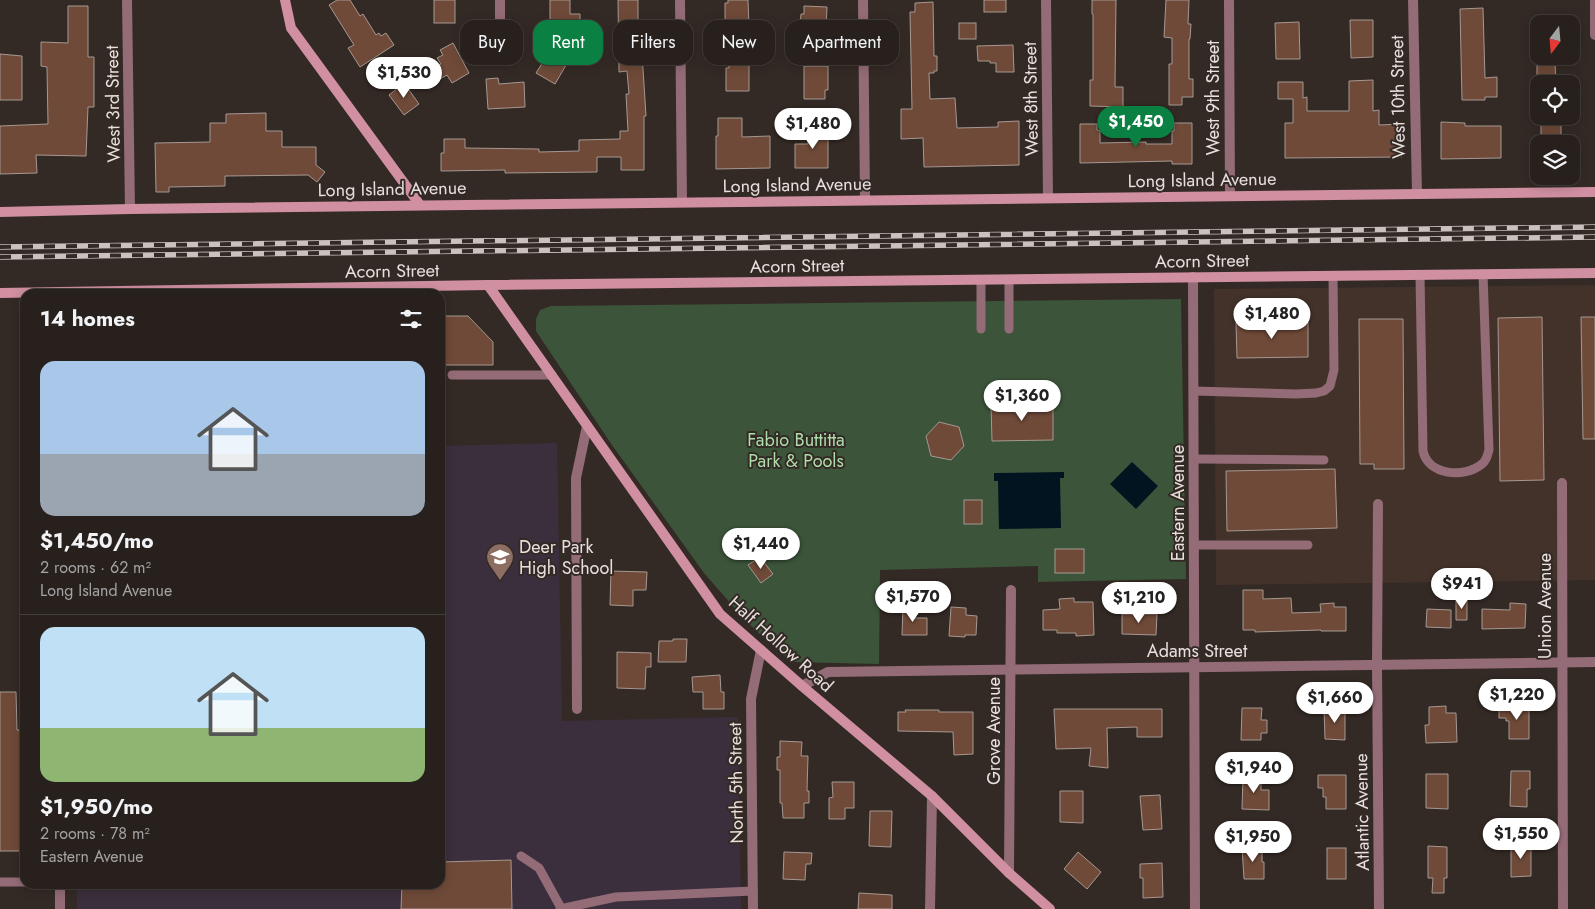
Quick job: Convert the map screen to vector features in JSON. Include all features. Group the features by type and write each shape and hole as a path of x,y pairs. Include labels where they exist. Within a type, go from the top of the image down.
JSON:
{"street":[{"name":"West 3rd Street","path":"128,0 130,208"},
{"path":"285,0 291,28 420,205"},
{"path":"500,0 500,20"},
{"path":"680,0 682,202"},
{"path":"863,0 865,200"},
{"name":"West 8th Street","path":"1046,0 1048,198"},
{"name":"West 9th Street","path":"1229,0 1230,196"},
{"name":"West 10th Street","path":"1413,0 1417,194"},
{"path":"1594,0 1595,35"},
{"name":"Long Island Avenue","path":"0,212 130,208 1595,192"},
{"name":"Acorn Street","path":"412,289 488,285 1595,273"},
{"name":"Eastern Avenue","path":"1194,277 1195,909"},
{"name":"Half Hollow Road","path":"488,285 720,614 760,654 802,686 932,796 1010,873 1050,909"},
{"name":"Acorn Street","path":"0,293 20,293"},
{"path":"578,709 576,478 587,426"},
{"name":"Union Avenue","path":"1562,483 1563,909"},
{"name":"Atlantic Avenue","path":"1378,504 1379,909"},
{"name":"Grove Avenue","path":"1010,873 1011,590"},
{"name":"North 5th Street","path":"753,909 751,700 760,654"},
{"name":"Adams Street","path":"802,686 828,672 1595,662"},
{"path":"930,909 932,796"},
{"path":"60,889 60,909"}],"lane":[{"path":"1420,275 1422,451 1425,460 1432,467 1442,471 1462,472 1473,470 1482,465 1486,460 1489,450 1483,274"},
{"path":"1194,391 1296,394 1324,391 1330,386 1334,370 1333,276"},
{"path":"981,280 981,329"},
{"path":"1009,280 1010,329"},
{"path":"452,376 552,375"},
{"path":"1194,459 1324,460"},
{"path":"1194,545 1308,545"},
{"path":"521,856 539,868 560,908 616,897 753,892"},
{"path":"0,882 20,882"}],"shaded area":[{"path":"1595,285 1595,580 1216,585 1214,289"},
{"name":"Deer Park High School","path":"557,443 562,721 738,717 741,909 77,909 77,889 445,889 445,446"}],"green space":[{"name":"Fabio Buttitta Park & Pools","path":"1181,299 1186,579 1038,582 1038,566 880,570 879,664 792,662 746,621 704,573 612,445 536,331 536,319 540,310 551,306"}],"water":[{"path":"1132,462 1158,486 1136,509 1110,484"},
{"path":"1064,472 1064,478 1060,478 1061,528 999,529 998,481 994,481 994,473"}],"building":[{"path":"337,0 350,0 360,16 363,14 376,35 379,33 381,36 386,33 394,45 360,67 348,48 354,45 329,5"},
{"path":"434,0 455,0 455,23 434,23"},
{"path":"550,0 570,0 570,14 580,14 580,20 550,20"},
{"path":"618,0 638,0 638,20 618,20"},
{"path":"728,0 748,0 749,20 725,20 725,3 728,3"},
{"path":"984,0 1006,0 1006,12 984,12"},
{"path":"1092,0 1116,0 1115,87 1123,87 1123,107 1090,106 1090,80 1093,80"},
{"path":"1166,0 1189,0 1188,24 1191,24 1189,79 1193,79 1193,97 1182,97 1182,105 1169,105 1169,64 1172,64 1172,38 1164,37"},
{"path":"933,2 934,56 937,56 937,71 929,73 930,99 955,98 957,128 998,127 998,122 1019,121 1019,165 924,167 923,138 901,139 901,109 912,109 910,12 915,12 915,3"},
{"path":"68,6 88,6 88,57 94,57 94,107 88,107 86,156 36,155 37,173 0,174 0,126 48,124 47,67 41,66 41,42 68,43"},
{"path":"804,6 827,7 826,20 800,20 801,14 804,14"},
{"path":"1483,8 1485,78 1497,77 1497,97 1485,97 1485,100 1462,100 1460,9"},
{"path":"1350,20 1373,20 1373,57 1351,58"},
{"path":"1299,22 1300,59 1276,59 1275,23"},
{"path":"959,23 976,23 976,39 959,39"},
{"path":"453,43 460,56 460,65 465,65 469,73 452,83 447,75 440,79 434,67 441,64 437,58 443,55 440,50"},
{"path":"1013,45 1014,72 996,72 996,63 978,61 977,46"},
{"path":"0,54 22,56 22,100 0,100"},
{"path":"541,65 566,65 555,84 536,73"},
{"path":"619,65 643,65 646,116 644,116 644,170 621,170 621,157 597,157 597,172 505,173 505,170 441,171 441,153 444,153 444,139 465,139 465,148 539,149 539,152 579,151 579,140 620,139 620,131 628,131 626,94 629,94 627,71 619,72"},
{"path":"729,65 749,65 749,91 726,91 726,68 729,68"},
{"path":"1537,65 1555,65 1556,75 1537,75"},
{"path":"804,66 828,66 828,90 825,90 825,99 804,99"},
{"path":"498,78 499,84 524,82 525,107 488,109 486,79"},
{"path":"1373,80 1373,111 1379,110 1379,125 1401,124 1402,157 1285,158 1285,123 1293,123 1293,99 1278,99 1278,82 1303,82 1303,98 1307,97 1307,111 1349,111 1349,81"},
{"path":"404,83 419,104 404,115 389,95"},
{"path":"266,113 266,131 282,131 282,147 316,147 316,165 325,172 317,182 308,175 225,176 225,186 169,187 169,192 156,192 155,143 210,142 210,123 226,123 226,114"},
{"path":"718,118 742,118 742,137 770,136 770,168 716,169"},
{"path":"1441,122 1465,123 1465,126 1501,126 1501,158 1441,159"},
{"path":"1174,123 1192,123 1192,164 1172,164 1172,161 1080,163 1080,124 1097,124 1097,130 1100,131 1100,143 1146,142 1146,144 1172,144"},
{"path":"1541,125 1561,125 1561,135 1541,135"},
{"path":"808,128 828,128 828,168 795,168 795,144 808,144"},
{"path":"445,316 468,316 493,342 493,365 445,365"},
{"path":"1542,317 1544,480 1500,481 1498,318"},
{"path":"1581,317 1595,317 1595,439 1583,439"},
{"path":"1359,319 1403,319 1404,469 1374,469 1374,464 1360,464"},
{"path":"1308,322 1308,357 1237,358 1236,323"},
{"path":"991,404 1053,404 1053,440 992,441"},
{"path":"939,422 959,427 964,446 951,460 931,456 926,436"},
{"path":"1335,469 1337,528 1227,531 1226,471"},
{"path":"964,500 982,500 982,524 964,524"},
{"path":"1055,549 1084,549 1084,573 1055,573"},
{"path":"760,557 773,574 761,583 748,565"},
{"path":"611,571 647,572 646,590 633,590 633,606 610,605"},
{"path":"1243,590 1263,590 1263,599 1291,598 1292,613 1321,612 1320,604 1334,603 1334,607 1346,607 1346,631 1255,632 1255,630 1243,630"},
{"path":"1074,598 1074,602 1093,602 1094,635 1076,636 1076,633 1057,633 1057,630 1043,630 1043,610 1060,609 1059,599"},
{"path":"1467,600 1467,620 1456,620 1456,601"},
{"path":"1510,603 1526,604 1525,628 1482,629 1482,609 1510,610"},
{"path":"903,606 914,607 914,618 927,618 927,635 902,635"},
{"path":"951,607 966,608 966,615 977,616 976,635 965,635 965,637 949,636"},
{"path":"1427,609 1451,610 1451,628 1426,627"},
{"path":"1122,614 1157,614 1156,635 1122,634"},
{"path":"673,639 687,639 686,662 658,662 659,641 673,641"},
{"path":"617,652 651,653 651,667 646,667 645,689 617,688"},
{"path":"720,675 721,692 724,692 724,709 703,709 703,692 693,692 692,677"},
{"path":"0,692 16,692 17,730 20,730 20,851 0,851"},
{"path":"1446,706 1446,713 1456,713 1457,742 1426,743 1425,725 1429,725 1429,707"},
{"path":"1499,706 1529,706 1529,739 1509,739 1509,721 1506,721 1506,718 1499,718"},
{"path":"1242,708 1262,708 1261,720 1267,720 1267,733 1261,733 1261,740 1241,740"},
{"path":"1324,708 1345,708 1345,740 1325,739"},
{"path":"1054,709 1162,709 1162,737 1137,737 1137,727 1107,728 1108,768 1089,766 1091,748 1056,749"},
{"path":"905,710 973,712 973,754 954,755 953,732 898,731 898,712 906,712"},
{"path":"780,741 802,742 801,756 808,756 807,791 809,791 809,803 804,803 804,818 783,818 782,803 780,803 780,770 777,770 777,757 780,757"},
{"path":"1511,771 1530,771 1527,807 1510,806"},
{"path":"1426,774 1448,774 1448,809 1426,808"},
{"path":"1318,775 1346,775 1346,809 1326,809 1326,797 1323,797 1323,788 1318,788"},
{"path":"1243,776 1261,776 1261,790 1269,790 1269,810 1242,809"},
{"path":"832,782 854,782 854,808 845,808 845,819 829,819 829,798 833,797"},
{"path":"1060,791 1083,791 1083,823 1060,822"},
{"path":"1160,795 1162,829 1143,830 1140,796"},
{"path":"870,811 892,811 891,847 869,846"},
{"path":"1511,844 1531,845 1531,876 1511,877"},
{"path":"1428,846 1447,847 1447,878 1444,878 1444,893 1432,893 1433,878 1428,878"},
{"path":"1242,847 1262,848 1264,879 1244,879"},
{"path":"1327,848 1346,848 1346,879 1327,879"},
{"path":"784,852 812,853 811,864 806,864 805,880 783,879"},
{"path":"1078,852 1101,872 1087,889 1064,869"},
{"path":"511,860 512,909 401,909 402,889 445,889 445,862"},
{"path":"1162,863 1163,897 1143,898 1143,878 1140,878 1140,864"},
{"path":"859,893 892,895 892,909 858,909"}],"railway":[{"path":"0,247 1595,227"},
{"path":"0,257 1595,237"}],"place":[{"name":"Deer Park High School","path":"500,581"}]}
